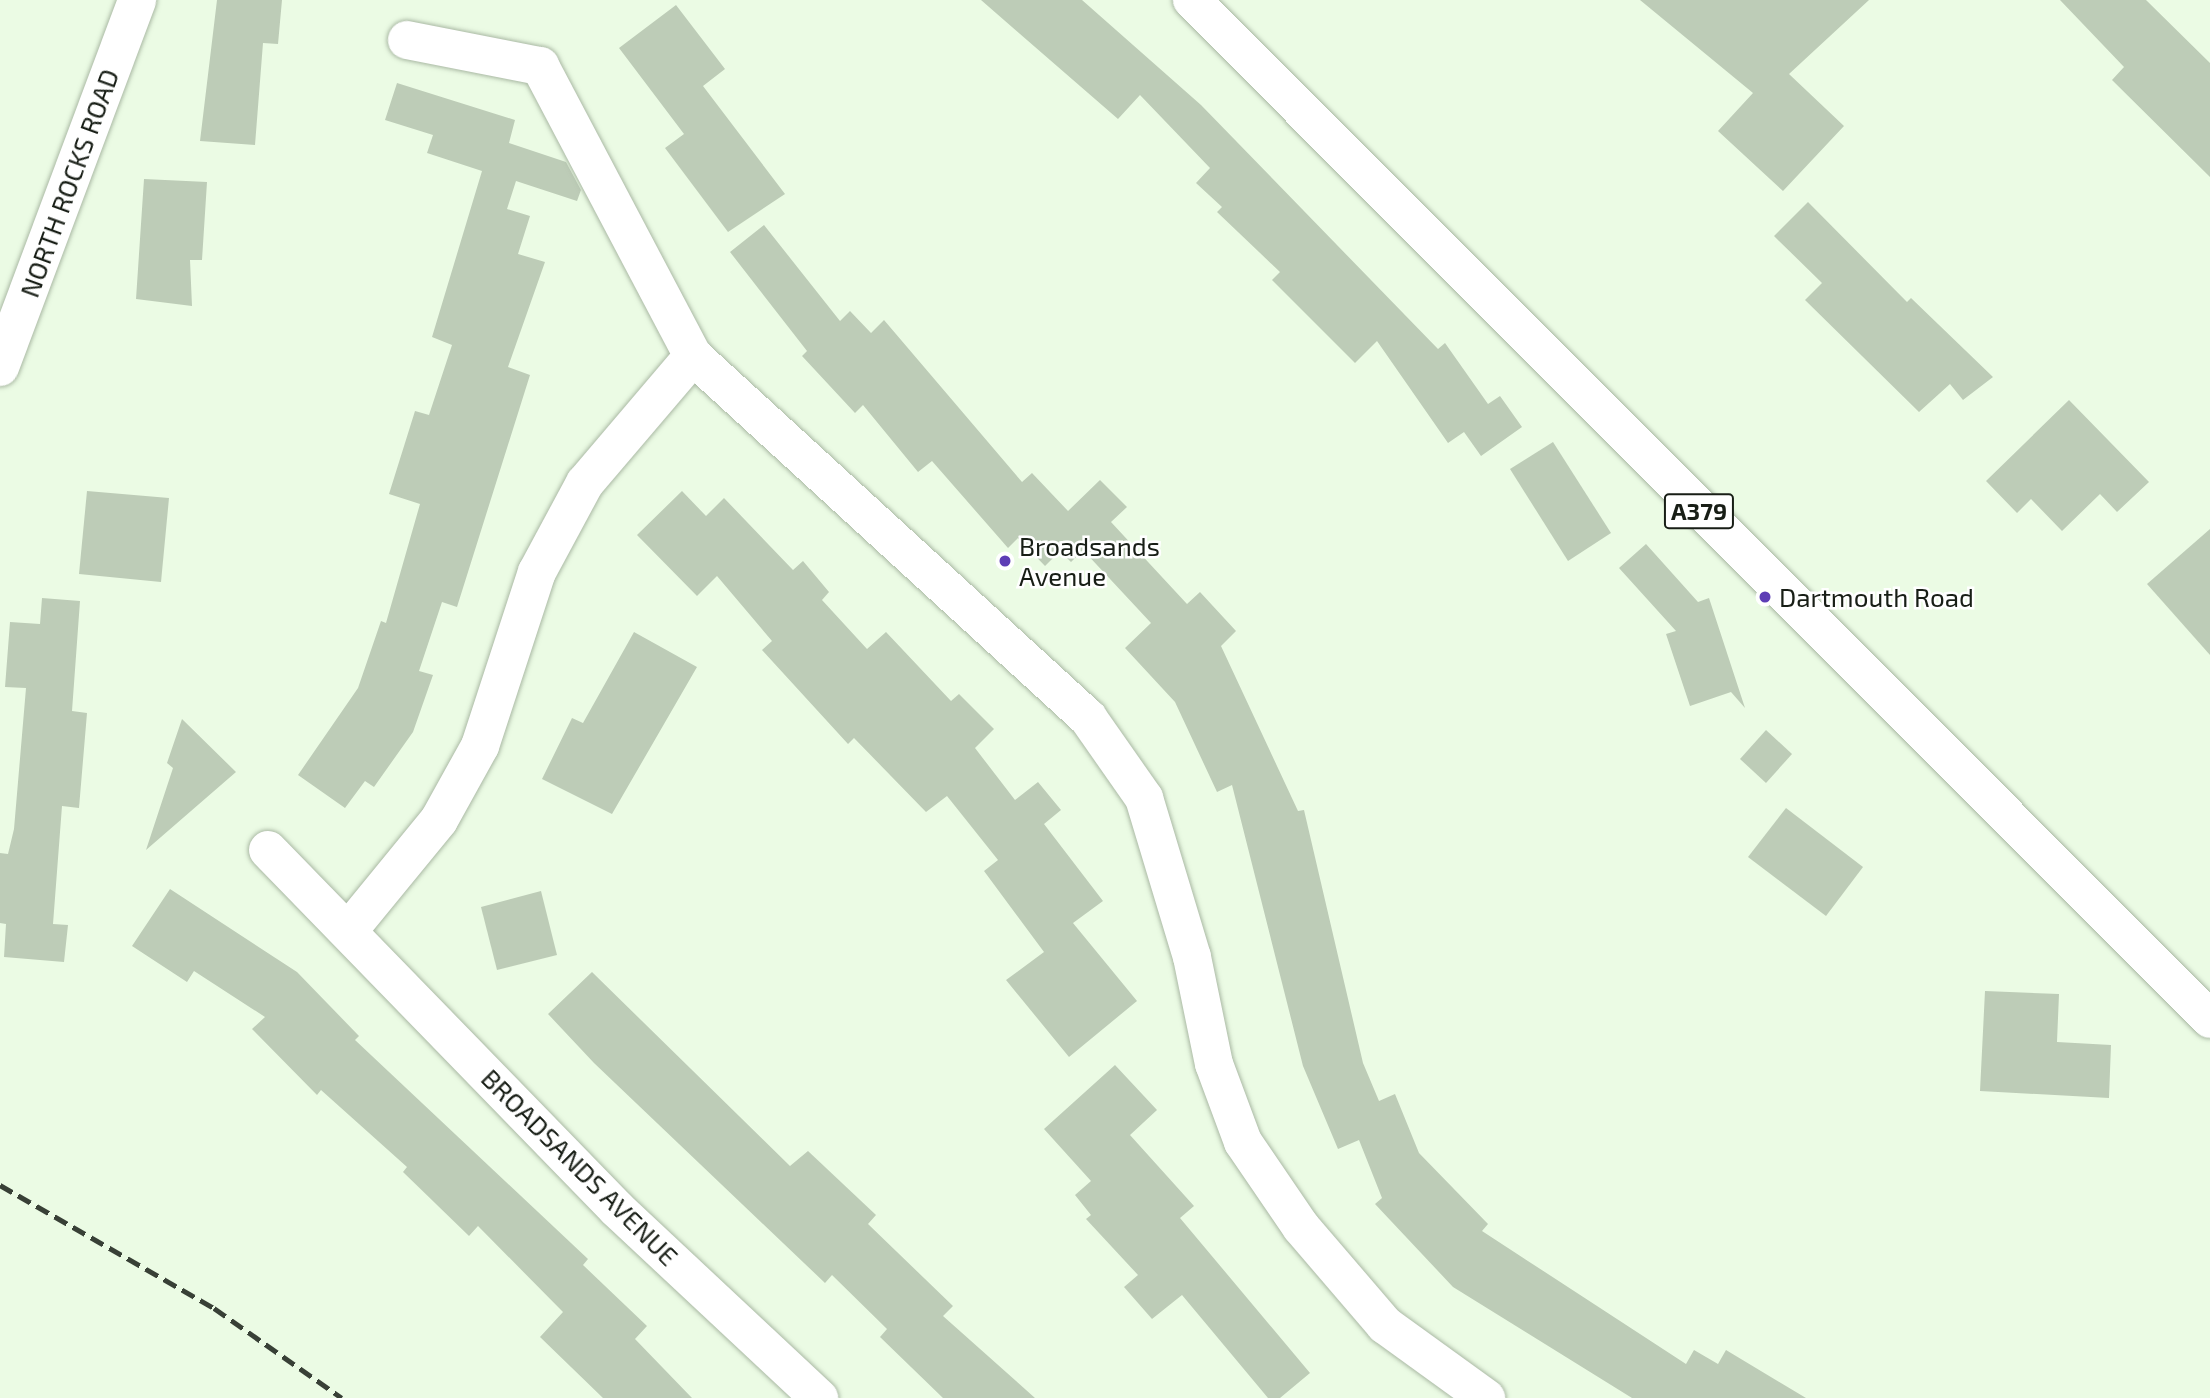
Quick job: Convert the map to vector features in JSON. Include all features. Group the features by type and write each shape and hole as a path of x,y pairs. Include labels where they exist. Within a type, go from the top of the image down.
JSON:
{"street":[{"name":"NORTH ROCKS ROAD","path":"0,367 138,0"},
{"name":"A379","path":"1192,0 2210,1019"},
{"path":"407,40 540,66 693,356 1088,718 1144,798 1192,957 1214,1064 1242,1142 1301,1227 1385,1325 1486,1398"},
{"path":"348,930 439,820 480,746 537,572 585,482 693,356"},
{"name":"BROADSANDS AVENUE","path":"268,849 617,1209 819,1398"}],"building":[{"path":"217,0 282,0 278,44 263,43 255,145 200,141"},
{"path":"981,0 1082,0 1201,105 1438,349 1445,343 1488,404 1500,396 1522,427 1481,456 1464,432 1448,443 1377,341 1355,363 1272,280 1280,272 1217,212 1222,207 1196,183 1210,168 1140,95 1118,119"},
{"path":"1640,0 1869,0 1789,74 1844,126 1783,191 1718,131 1753,93"},
{"path":"2060,0 2146,0 2210,63 2210,177 2112,80 2124,67"},
{"path":"676,5 725,69 703,86 785,194 728,232 665,148 684,134 619,48"},
{"path":"397,83 515,120 509,143 566,162 581,190 577,201 516,181 507,209 530,216 518,254 545,262 508,367 530,375 457,607 442,602 419,671 433,675 413,732 374,787 365,781 345,808 298,775 358,688 381,621 386,623 420,504 389,494 415,411 429,415 452,345 432,337 482,171 427,153 433,135 385,120"},
{"path":"144,179 207,182 202,260 190,260 192,306 136,299"},
{"path":"1808,202 1907,302 1911,298 1993,377 1963,400 1950,384 1919,412 1805,300 1822,283 1774,236"},
{"path":"764,225 840,321 850,311 871,333 884,320 1022,482 1032,473 1068,511 1100,480 1127,507 1111,522 1187,604 1200,592 1236,631 1221,646 1298,811 1304,810 1363,1063 1379,1101 1395,1094 1419,1153 1488,1224 1482,1231 1686,1364 1694,1350 1718,1364 1726,1350 1806,1398 1632,1398 1453,1287 1375,1204 1382,1198 1359,1140 1338,1149 1303,1066 1232,785 1217,792 1175,702 1125,648 1151,623 1083,550 1071,562 1060,551 1045,566 1018,538 1008,548 932,461 918,472 863,405 855,413 802,356 807,351 730,252"},
{"path":"2069,400 2149,482 2117,512 2100,494 2062,531 2031,499 2017,513 1986,481"},
{"path":"1553,442 1611,533 1568,561 1510,469"},
{"path":"87,491 169,498 161,582 79,574"},
{"path":"682,491 706,516 724,498 793,570 803,561 829,592 822,600 867,649 886,632 951,701 959,694 994,729 975,748 1015,800 1038,782 1061,810 1044,824 1103,901 1073,923 1137,1001 1069,1057 1006,980 1044,952 984,871 998,860 947,796 926,812 854,738 848,744 762,650 772,641 717,576 697,596 637,535"},
{"path":"2210,529 2210,655 2147,584"},
{"path":"1646,544 1698,602 1709,598 1745,708 1731,692 1690,706 1666,634 1676,631 1619,568"},
{"path":"42,598 80,601 72,711 87,713 79,808 62,806 53,924 68,925 64,962 4,957 6,924 0,923 0,853 8,854 14,829 26,688 5,687 10,622 40,624"},
{"path":"634,632 697,667 612,814 542,779 572,718 583,723"},
{"path":"182,719 236,772 146,850 173,768 167,763"},
{"path":"1766,730 1792,754 1766,783 1740,759"},
{"path":"1786,808 1863,867 1826,916 1748,857"},
{"path":"170,889 297,972 359,1036 355,1040 588,1259 583,1265 647,1326 635,1339 692,1398 603,1398 540,1337 563,1312 478,1226 469,1236 403,1172 407,1167 321,1090 317,1095 252,1029 265,1017 194,971 187,982 132,946"},
{"path":"541,891 557,955 497,970 481,907"},
{"path":"592,972 790,1166 808,1151 876,1215 868,1224 953,1306 943,1316 1035,1398 943,1398 880,1337 887,1329 832,1275 825,1283 594,1063 548,1014"},
{"path":"1985,991 2059,994 2057,1042 2111,1045 2109,1098 1980,1091"},
{"path":"1115,1065 1157,1110 1130,1135 1194,1206 1180,1218 1310,1373 1280,1398 1268,1398 1182,1295 1152,1319 1124,1287 1138,1275 1086,1219 1091,1215 1075,1195 1091,1181 1044,1129"}],"railway":[{"path":"0,1185 214,1308 342,1398"}],"place":[{"name":"Broadsands Avenue","path":"1005,561"},
{"name":"Dartmouth Road","path":"1765,597"}]}
